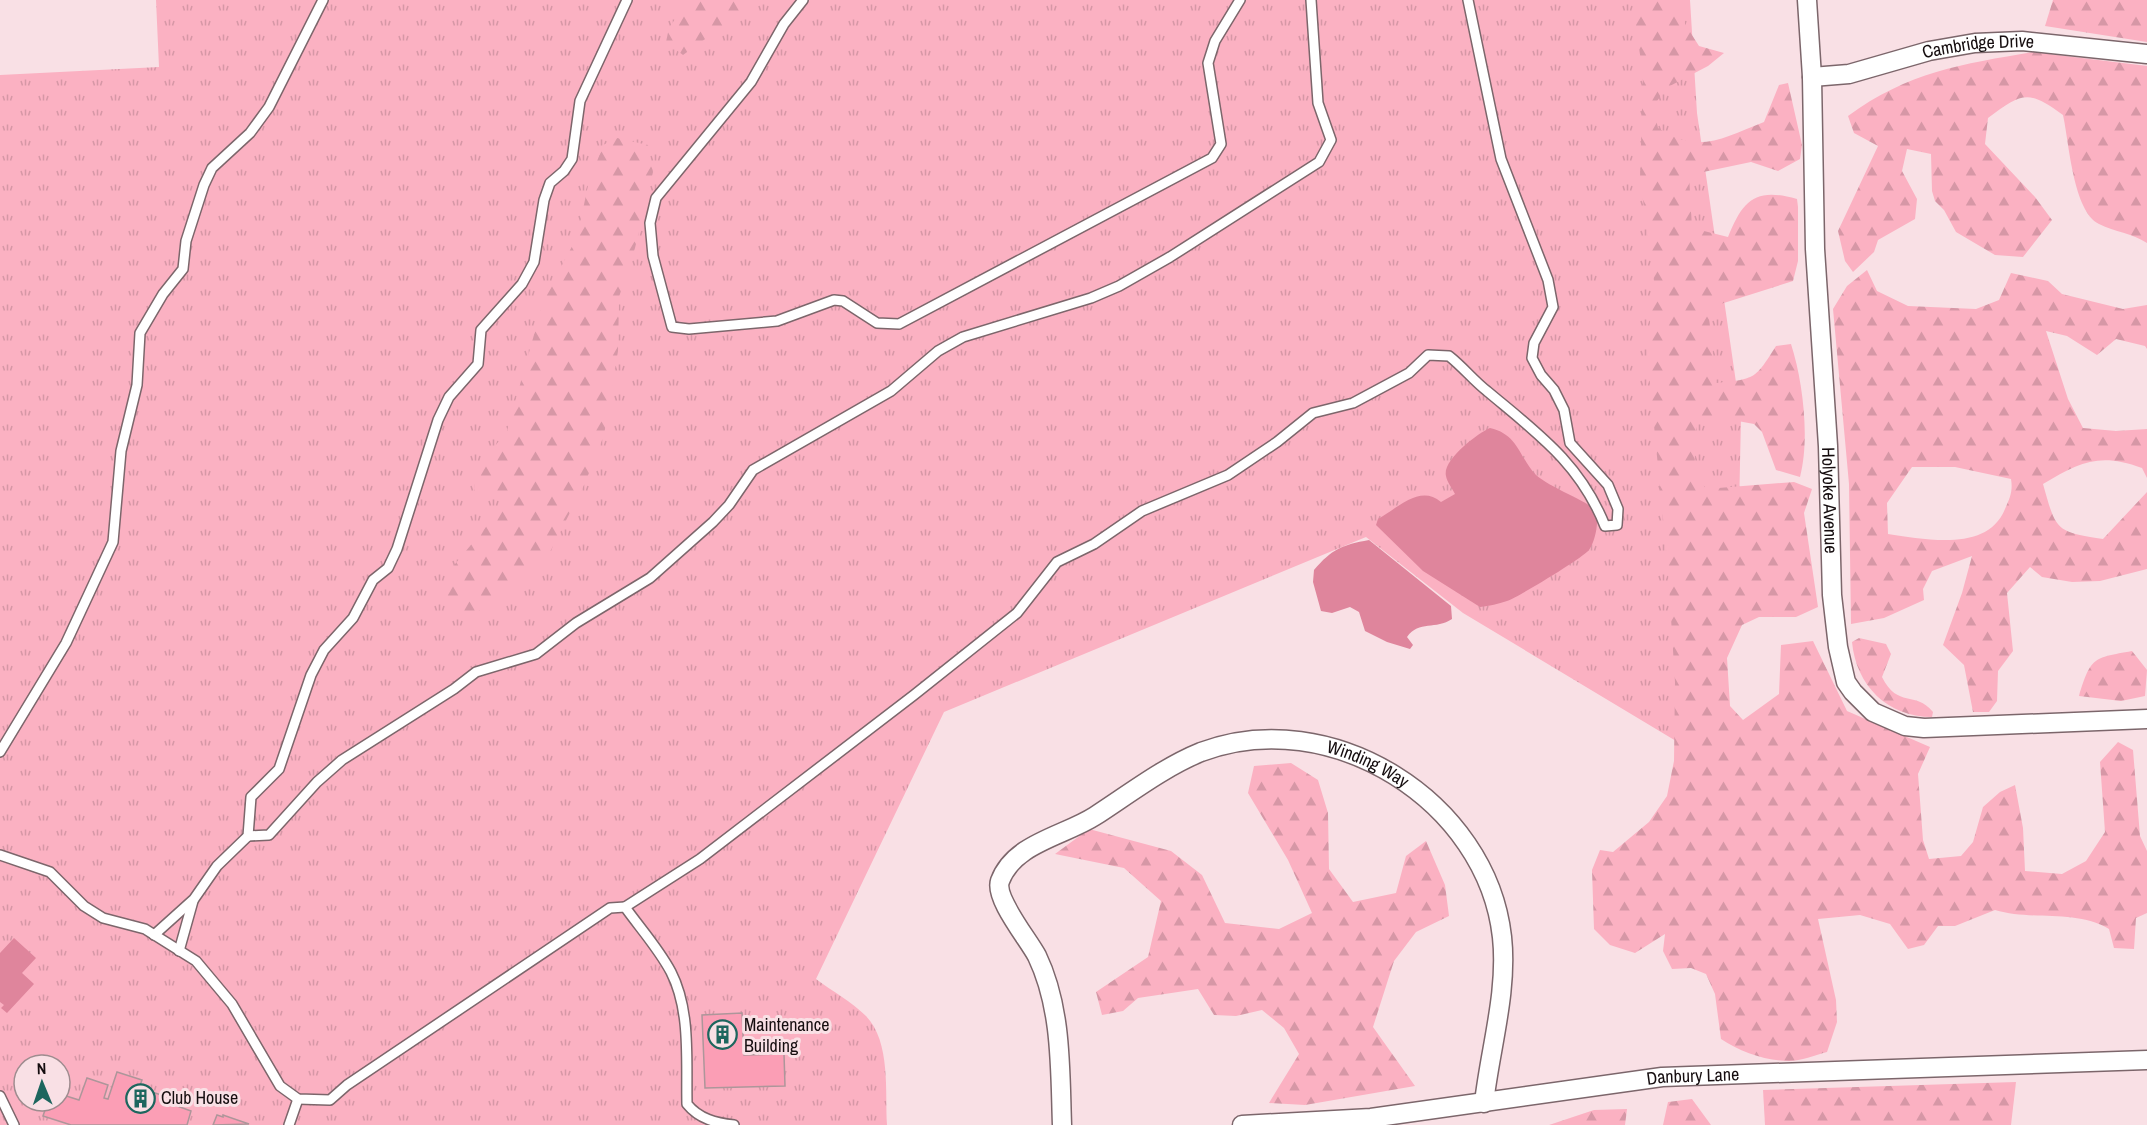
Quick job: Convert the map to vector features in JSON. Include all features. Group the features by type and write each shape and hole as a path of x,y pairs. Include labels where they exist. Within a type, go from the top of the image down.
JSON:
{"street":[{"name":"Holyoke Avenue","path":"1806,0 1812,77 1815,249 1828,446 1832,595 1838,646 1846,682 1853,693 1882,718 1915,727 2012,726 2147,720"},
{"name":"Cambridge Drive","path":"1812,77 1849,74 1929,51 1975,43 2032,42 2147,54"},
{"name":"Winding Way","path":"1062,1125 1060,1050 1051,996 1043,969 1030,943 1002,900 999,884 1009,864 1025,850 1082,825 1162,773 1201,752 1240,742 1284,740 1320,744 1347,751 1379,765 1427,799 1458,830 1487,882 1497,910 1502,939 1502,985 1484,1102"},
{"name":"Danbury Lane","path":"1242,1125 1371,1118 1620,1081 1662,1077 2147,1060"}],"lane":[{"path":"0,752 66,643 112,542 121,452 137,386 140,333 163,294 183,269 186,241 204,185 212,168 250,133 269,107 323,0"},
{"path":"248,836 251,797 279,769 311,675 324,650 353,618 374,580 388,568 397,549 438,420 449,397 478,364 481,330 522,284 534,262 544,200 550,183 564,171 572,159 580,101 627,0"},
{"path":"803,0 784,24 751,82 656,198 650,223 653,256 672,327 689,329 768,323 834,300 843,301 877,323 899,324 1212,158 1221,144 1208,63 1215,41 1240,0"},
{"path":"154,935 194,899 217,866 248,836 269,835 310,790 342,760 454,689 476,672 536,654 576,623 650,578 713,522 729,505 753,470 891,391 938,351 963,337 1091,298 1119,285 1170,257 1319,162 1331,140 1318,103 1311,0"},
{"path":"0,855 50,872 84,906 103,918 145,929 196,961 232,1004 280,1086 298,1099 330,1100 347,1085 610,908 625,907 700,860 1017,613 1057,562 1094,544 1142,511 1228,476 1313,413 1362,398 1409,374 1428,355 1449,356 1484,389 1525,420 1563,457 1593,496 1605,525 1617,525 1618,509 1608,485 1569,443 1564,410 1554,390 1541,375 1532,358 1534,343 1553,308 1548,280 1500,159 1467,0"},
{"path":"180,951 194,899"},
{"path":"625,907 671,972 680,998 684,1013 687,1104 696,1114 734,1125"},
{"path":"0,1096 14,1125"},
{"path":"289,1125 298,1099"}],"green space":[{"path":"156,0 1690,0 1697,113 1741,417 1737,605 1681,744 1463,613 1366,537 944,712 816,979 866,1016 880,1039 885,1068 887,1125 0,1125 0,75 159,67"},
{"path":"688,0 759,0 683,55 666,42 669,28"},
{"path":"1632,0 1684,0 1685,24 1699,46 1724,53 1708,66 1666,88 1653,107 1658,128 1686,141 1711,141 1723,138 1764,122 1779,85 1788,83 1802,145 1800,159 1778,171 1751,162 1689,175 1692,228 1728,237 1745,206 1761,196 1783,196 1797,199 1798,207 1798,261 1793,281 1708,308 1716,383 1739,380 1753,375 1776,346 1791,344 1799,375 1804,410 1803,462 1800,477 1776,470 1762,432 1754,424 1716,417 1697,420 1694,472 1706,489 1794,482 1812,489 1804,513 1818,607 1796,617 1759,617 1742,625 1727,658 1730,706 1743,720 1779,694 1781,645 1813,641 1847,711 1930,747 1918,774 1923,840 1929,859 1961,856 1973,842 1983,807 2000,792 2015,785 2023,828 2025,871 2062,874 2086,861 2105,832 2100,762 2118,742 2133,750 2140,836 2147,851 2147,913 2136,918 2134,949 2114,948 2109,929 2082,919 2023,915 1995,910 1955,926 1938,926 1924,945 1908,949 1890,924 1860,915 1818,919 1836,1000 1837,1022 1827,1052 1789,1061 1754,1055 1721,1039 1715,994 1706,974 1691,968 1672,969 1663,951 1665,934 1635,953 1610,945 1594,929 1592,870 1600,850 1613,852 1649,822 1667,796 1674,761 1675,682 1668,570 1647,353 1654,281 1640,178 1643,75"},
{"path":"2053,0 2147,0 2147,42 2045,26"},
{"path":"2033,52 2147,66 2147,243 2099,224 2090,217 2078,191 2063,115 2041,101 2025,97 2009,103 1988,118 1985,144 2035,197 2052,220 2023,257 1995,255 1956,232 1944,210 1935,201 1932,191 1931,154 1907,149 1902,171 1917,199 1915,219 1878,240 1874,252 1853,272 1845,261 1838,231 1878,146 1854,133 1848,116 1892,89 1936,72"},
{"path":"617,138 648,145 653,172 635,248 619,297 618,351 604,435 585,483 551,550 505,596 466,618 445,603 451,569 494,517 502,498 474,492 476,470 507,431 544,299 577,237 588,186 603,145"},
{"path":"1867,270 1877,291 1908,306 1976,309 1999,300 2011,273 2048,281 2062,294 2123,309 2147,305 2147,349 2145,346 2116,339 2097,355 2067,336 2046,331 2068,399 2083,428 2116,431 2147,429 2147,478 2142,468 2127,463 2102,460 2079,465 2043,484 2051,511 2060,526 2075,534 2103,539 2147,492 2147,569 2100,581 2072,582 2042,577 2030,567 2007,593 2013,651 1998,671 1997,701 1989,712 1973,712 1964,665 1943,645 1962,593 1972,556 1932,571 1923,589 1924,600 1884,618 1851,624 1849,484 1833,309 1847,286","holes":["1912,467 1955,467 2011,479 2010,498 1996,523 1970,538 1954,540 1888,534 1887,503"]},
{"path":"1859,638 1886,644 1891,654 1882,677 1888,687 1900,696 1926,705 1933,712 1932,717 1916,716 1901,711 1888,705 1877,696 1867,685 1855,658 1852,642"},
{"path":"2132,651 2147,670 2145,696 2121,701 2079,696 2087,674 2095,662 2101,658"},
{"path":"1291,763 1318,780 1328,813 1329,869 1353,902 1396,893 1406,856 1426,841 1445,885 1449,916 1416,932 1394,961 1373,1027 1415,1086 1305,1105 1269,1103 1299,1054 1284,1028 1262,1010 1236,1016 1214,1015 1198,989 1138,998 1123,1011 1102,1015 1096,992 1148,957 1161,901 1124,868 1055,854 1089,829 1171,851 1202,875 1225,923 1279,929 1312,913 1288,860 1248,793 1254,766"},
{"path":"2016,1082 2011,1125 1765,1125 1763,1090"},
{"path":"1692,1099 1711,1125 1663,1125 1668,1102"},
{"path":"1627,1109 1625,1125 1549,1125 1594,1110"}],"shaded area":[{"path":"1490,428 1507,435 1536,475 1595,510 1597,525 1589,550 1575,561 1514,598 1480,607 1423,571 1376,525 1378,519 1409,500 1425,496 1433,497 1441,502 1455,494 1446,476 1450,462 1470,441"},
{"path":"1369,540 1451,606 1452,619 1417,629 1407,637 1413,645 1410,649 1387,642 1365,631 1359,612 1350,607 1332,613 1321,611 1313,582 1314,570 1326,557 1338,549"},
{"path":"14,938 36,958 22,973 34,984 7,1013 1,1008 4,1005 0,1002 0,953"}],"building":[{"name":"Maintenance Building","path":"742,1013 744,1055 784,1054 785,1086 705,1088 702,1015"},
{"name":"Club House","path":"117,1072 142,1080 139,1088 171,1098 169,1103 191,1111 187,1125 71,1125 43,1116 44,1113 72,1113 72,1098 79,1100 87,1078 108,1085 104,1098 108,1099"},
{"name":"Club House","path":"217,1115 223,1117 223,1115 249,1124 213,1125"}],"place":[{"name":"Maintenance Building","path":"723,1035"},
{"name":"Club House","path":"140,1098"}]}
